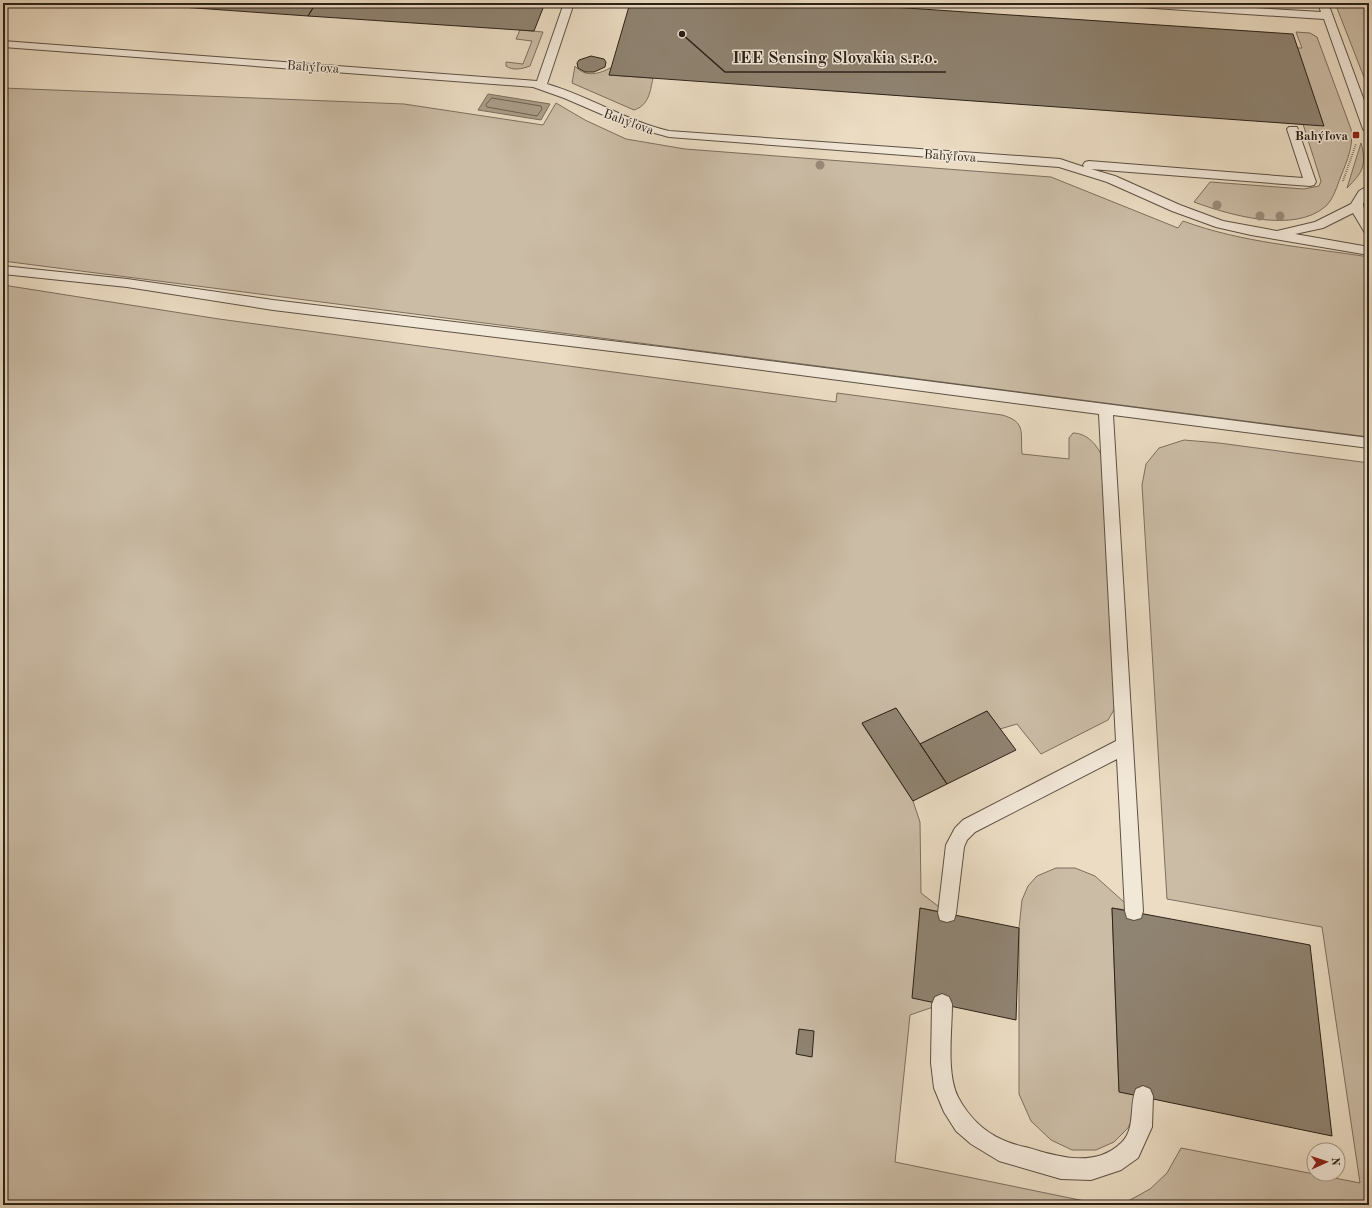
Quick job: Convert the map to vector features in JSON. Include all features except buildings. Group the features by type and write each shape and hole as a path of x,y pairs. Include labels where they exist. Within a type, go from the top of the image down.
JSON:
{"lane":[{"path":"541,85 569,3"},
{"path":"1123,3 1328,16"},
{"path":"1323,3 1369,129"},
{"name":"Bahýľova","path":"3,44 500,80 541,85 637,126 669,134 1060,163 1111,179 1176,208 1232,228 1369,251"},
{"path":"1060,163 1310,182 1293,129"},
{"path":"1368,188 1360,196 1357,206 1360,218 1369,230"},
{"name":"Bahýľova","path":"1272,234 1320,225 1357,206"},
{"path":"3,270 127,284 273,305 670,353 1369,443"},
{"path":"1106,409 1134,911"},
{"path":"947,913 956,845 961,834 969,826 1124,746"},
{"path":"942,1004 941,1063 944,1088 951,1105 962,1124 978,1137 999,1150 1061,1168 1091,1169 1113,1162 1130,1150 1141,1127 1142,1096"}],"shaded area":[{"path":"1335,3 1369,3 1369,90"},
{"path":"520,30 543,32 530,66 521,69 512,69 506,66 506,62 523,64 532,41 516,39"},
{"path":"1296,32 1310,33 1317,37 1351,129 1352,141 1346,165 1331,199 1326,206 1313,214 1297,219 1280,220 1243,216 1194,202 1210,182 1304,189 1319,186 1321,181 1303,124 1297,48 1302,48"},
{"path":"575,66 583,72 593,74 612,67 609,75 653,78 648,97 643,105 634,110 572,83"},
{"path":"3,88 404,104 543,125 556,103 585,120 626,139 685,149 1051,177 1178,228 1183,221 1252,239 1369,257 1369,437 3,261"},
{"path":"1361,143 1364,157 1362,168 1357,177 1347,188"},
{"path":"3,285 219,319 836,402 837,393 1002,415 1010,418 1019,425 1021,429 1022,454 1069,459 1069,438 1073,433 1083,435 1088,438 1096,446 1104,461 1115,708 1108,720 1041,754 1017,724 1000,729 987,711 920,744 896,708 862,724 913,801 920,822 921,893 947,913 920,908 942,1004 910,1015 895,1162 1104,1205 3,1205"},
{"path":"1184,440 1219,443 1369,463 1369,1205 1121,1205 1150,1189 1167,1173 1181,1148 1306,1172 1306,1182 1346,1182 1346,1180 1360,1183 1322,927 1167,899 1142,485 1146,464 1159,448"},
{"path":"1056,868 1075,868 1095,876 1134,911 1112,908 1119,1091 1143,1096 1128,1128 1114,1142 1096,1150 1072,1150 1051,1140 1031,1121 1019,1094 1019,928 1022,900 1028,886 1037,876"}],"water":[{"path":"488,94 550,104 541,120 478,110"}],"place":[{"name":"IEE Sensing Slovakia s.r.o.","path":"682,34"},
{"name":"Bahýľova","path":"1356,135"}]}
